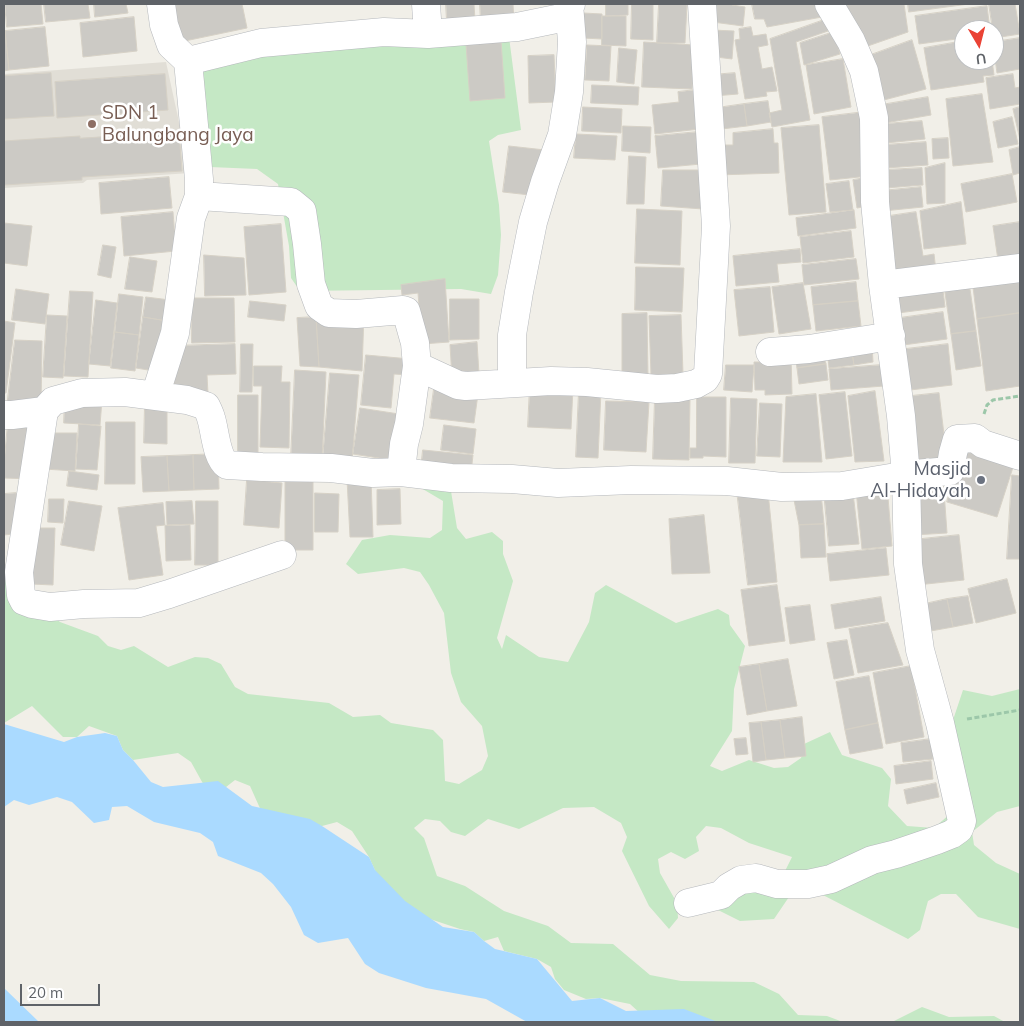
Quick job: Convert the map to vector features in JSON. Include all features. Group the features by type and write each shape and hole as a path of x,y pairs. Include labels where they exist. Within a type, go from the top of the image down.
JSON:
{"street":[{"path":"155,396 175,333 192,218 199,196 188,61 171,45 164,25 161,4"},
{"path":"426,4 428,34"},
{"path":"417,366 458,385 466,386 551,381 657,389 677,388 696,384 705,379 708,374 716,226 702,4"},
{"path":"688,903 721,895 729,887 741,880 756,878 777,884 808,884 831,879 872,860 952,834 958,829 962,821 940,723 920,650 908,564 906,476 901,416 875,202 874,118 864,71 851,41 829,4"},
{"path":"188,61 261,44 384,32 428,34 517,27 560,18 570,5"},
{"path":"512,383 512,335 519,292 536,214 562,135 572,42 570,5"},
{"path":"199,196 291,202 302,211 311,284 319,306 329,313 356,314 406,311 415,343 417,366 401,472"},
{"path":"884,285 1020,268"},
{"path":"770,352 824,347 891,336"},
{"path":"282,555 138,603 50,607 24,601 21,595 19,572 44,412 53,401 82,394 125,392 187,400 206,406 211,416 220,453 226,465 262,468 331,468 373,473 401,472 451,478 558,482 631,480 727,481 782,487 842,486 914,474 950,472 957,439 975,438 983,444 1020,456"},
{"path":"4,414 44,412"}],"path":[{"path":"975,438 987,405 993,400 1020,396"},
{"path":"940,723 1020,710"}],"shaded area":[{"name":"SDN 1 Balungbang Jaya","path":"166,62 190,173 4,188 4,74"}],"green space":[{"path":"508,29 521,130 498,135 489,141 499,205 501,235 498,275 491,294 461,289 300,291 291,278 289,246 278,184 257,169 210,167 194,66 246,56"},
{"path":"416,485 450,485 457,528 466,539 492,532 503,541 503,554 513,581 497,638 502,649 506,635 539,657 568,662 589,622 595,593 606,585 676,623 718,609 729,615 730,625 745,646 734,689 732,731 710,766 722,771 749,760 774,768 788,767 801,758 804,744 830,732 842,755 882,768 891,779 888,806 907,826 934,828 951,813 947,738 963,690 992,696 1020,689 1020,806 997,812 972,832 974,845 996,863 1020,874 1020,929 978,917 956,894 941,894 928,901 920,930 908,939 821,894 791,894 774,919 740,921 712,907 785,871 792,857 749,843 721,828 706,826 696,837 699,851 685,859 671,852 658,859 660,873 677,903 678,918 669,929 649,906 622,851 627,837 621,823 594,807 563,808 519,829 488,819 465,836 451,832 440,821 425,819 414,828 424,838 437,876 465,886 504,911 548,926 571,943 613,944 650,975 681,981 754,982 779,994 798,1015 827,1016 843,1022 691,1022 641,1014 630,1004 600,998 586,999 564,990 555,979 551,967 537,959 504,951 498,937 484,941 474,932 418,915 387,897 369,857 352,831 337,822 322,826 263,815 250,786 235,780 221,791 206,789 191,762 178,753 133,760 123,750 117,736 89,726 77,737 63,737 32,706 4,723 4,578 60,622 98,636 108,646 121,650 134,646 168,667 195,657 208,658 221,664 235,687 248,694 329,703 353,717 380,715 391,723 433,730 443,740 445,781 459,784 482,770 488,756 482,726 461,702 451,673 444,613 420,572 404,568 358,574 346,564 362,540 390,535 430,538 442,530 443,501"},
{"path":"922,1007 949,1017 994,1016 1005,1022 892,1022"}],"water":[{"path":"4,724 64,742 77,737 105,733 117,736 123,750 151,782 163,787 218,781 252,806 310,819 369,857 375,870 405,901 443,927 474,932 495,949 537,959 572,1001 600,998 626,1011 684,1009 718,1022 527,1022 486,999 426,988 379,973 365,964 348,938 318,943 304,935 291,907 273,884 261,873 218,856 213,842 200,833 154,822 127,806 112,807 109,820 94,823 72,802 57,797 29,805 14,800 4,807"},
{"path":"4,988 39,1022 4,1022"}],"building":[{"path":"5,4 41,4 43,24 7,27"},
{"path":"44,4 88,4 90,18 46,22"},
{"path":"94,4 126,4 128,13 95,17"},
{"path":"172,4 242,4 247,28 180,42"},
{"path":"446,4 474,4 475,20 447,21"},
{"path":"480,4 513,4 514,20 481,22"},
{"path":"606,4 628,4 628,15 606,16"},
{"path":"632,4 653,4 653,40 631,39"},
{"path":"659,4 687,4 685,43 657,43"},
{"path":"706,4 732,4 745,7 743,26 705,21"},
{"path":"752,4 820,4 822,17 767,27 764,19 755,19"},
{"path":"844,4 904,4 908,32 862,48"},
{"path":"908,4 969,4 909,12"},
{"path":"989,4 1015,4 1020,34 1004,36 1004,20 991,20"},
{"path":"987,6 989,20 954,20 954,39 919,44 915,16"},
{"path":"583,13 602,14 602,39 583,38"},
{"path":"602,16 626,16 626,46 602,45"},
{"path":"134,17 137,51 83,57 80,23"},
{"path":"824,20 828,31 796,42 810,120 772,127 769,113 782,110 770,39"},
{"path":"45,27 49,66 9,70 5,31"},
{"path":"751,27 753,36 766,34 768,45 758,47 762,69 772,67 777,91 766,92 767,96 745,99 735,40 740,39 739,29"},
{"path":"712,30 734,31 732,59 716,57"},
{"path":"4,31 9,70 4,71"},
{"path":"834,32 840,54 804,65 800,43"},
{"path":"1020,38 1020,69 997,73 997,70 1004,70 1004,40"},
{"path":"912,40 926,89 880,101 868,56"},
{"path":"501,41 505,98 470,101 466,44"},
{"path":"644,42 694,45 692,89 642,87"},
{"path":"954,43 954,70 993,70 994,75 983,76 984,82 931,90 924,48"},
{"path":"587,45 611,46 609,81 585,80"},
{"path":"619,48 637,50 634,84 617,82"},
{"path":"554,55 556,102 529,103 528,56"},
{"path":"843,59 851,107 814,114 806,65"},
{"path":"51,73 54,116 4,119 4,76"},
{"path":"735,73 738,94 714,96 712,75"},
{"path":"165,74 168,110 57,118 55,82"},
{"path":"1013,74 1015,88 1020,87 1020,104 990,109 986,78"},
{"path":"592,85 639,87 638,105 591,103"},
{"path":"695,90 700,129 655,134 652,105 679,102 678,92"},
{"path":"982,94 993,162 953,166 946,99"},
{"path":"928,97 931,115 885,123 881,105"},
{"path":"768,101 771,122 747,126 744,104"},
{"path":"744,104 747,126 713,130 710,109"},
{"path":"583,107 622,109 621,133 582,131"},
{"path":"1020,107 1020,140 1013,109"},
{"path":"865,112 869,176 830,180 822,117"},
{"path":"1012,117 1018,144 998,148 993,122"},
{"path":"922,121 925,139 886,143 884,124"},
{"path":"819,125 826,212 789,215 781,128"},
{"path":"623,126 651,127 650,153 622,151"},
{"path":"773,129 774,143 778,143 779,173 717,175 716,145 733,145 733,133"},
{"path":"179,132 182,171 82,177 82,180 4,185 4,141"},
{"path":"698,132 701,164 658,168 655,136"},
{"path":"576,134 617,136 615,160 574,158"},
{"path":"948,138 949,158 933,159 932,139"},
{"path":"926,142 928,165 886,168 884,145"},
{"path":"509,146 545,150 539,196 503,192"},
{"path":"1020,147 1020,173 1013,175 1009,150"},
{"path":"629,156 646,157 644,204 627,204"},
{"path":"945,163 945,203 927,204 925,168"},
{"path":"922,168 923,185 886,188 885,170"},
{"path":"663,170 706,170 703,209 661,206"},
{"path":"1012,174 1017,202 966,212 961,184"},
{"path":"169,177 172,208 101,214 99,183"},
{"path":"865,178 869,206 857,208 853,180"},
{"path":"849,181 853,210 830,212 826,184"},
{"path":"921,187 923,207 883,211 881,191"},
{"path":"961,202 966,244 924,249 920,211"},
{"path":"637,209 682,211 680,265 635,263"},
{"path":"854,210 856,228 798,236 796,218"},
{"path":"173,212 176,251 124,256 121,217"},
{"path":"916,212 923,256 934,254 936,271 891,276 888,260 895,259 889,216"},
{"path":"1020,222 1020,264 999,267 993,226"},
{"path":"4,223 32,226 27,266 4,263"},
{"path":"281,224 286,292 249,295 244,227"},
{"path":"851,231 854,257 803,263 800,237"},
{"path":"103,245 116,247 111,278 98,275"},
{"path":"800,249 801,262 777,264 779,282 736,286 733,256"},
{"path":"204,255 244,258 246,295 205,296"},
{"path":"130,257 157,261 152,292 125,289"},
{"path":"856,259 859,279 804,285 802,265"},
{"path":"636,267 684,268 682,312 635,310"},
{"path":"1020,273 1020,313 977,319 972,279"},
{"path":"445,279 449,342 422,344 418,293 402,295 401,285"},
{"path":"856,282 858,301 813,305 811,287"},
{"path":"942,282 945,307 890,314 887,289"},
{"path":"969,282 976,331 951,334 944,286"},
{"path":"803,283 811,329 779,334 772,287"},
{"path":"770,287 774,332 739,336 734,290"},
{"path":"16,289 49,294 45,324 12,320"},
{"path":"70,291 93,292 88,377 64,376"},
{"path":"119,294 143,297 139,335 115,332"},
{"path":"146,297 170,300 167,321 143,317"},
{"path":"191,298 234,298 235,342 192,343"},
{"path":"450,299 479,299 479,339 450,340"},
{"path":"96,300 117,303 110,366 89,364"},
{"path":"250,301 286,305 284,321 248,317"},
{"path":"858,301 861,326 816,331 813,305"},
{"path":"943,312 947,339 896,346 892,319"},
{"path":"647,313 648,378 622,378 622,314"},
{"path":"1020,313 1020,386 986,391 977,319"},
{"path":"364,314 362,371 319,367 316,317"},
{"path":"47,315 67,316 63,378 43,377"},
{"path":"681,315 683,374 651,375 649,316"},
{"path":"143,317 167,321 160,372 136,368"},
{"path":"316,317 319,367 300,366 297,318"},
{"path":"4,321 15,323 6,393 4,393"},
{"path":"976,331 981,366 956,370 951,334"},
{"path":"115,332 139,335 135,371 111,368"},
{"path":"15,340 42,341 41,407 7,407"},
{"path":"477,342 479,374 452,377 450,345"},
{"path":"235,344 236,374 207,375 208,394 175,395 173,346"},
{"path":"241,344 253,344 252,392 240,392"},
{"path":"948,344 952,385 902,391 897,350"},
{"path":"872,345 873,362 854,365 851,346"},
{"path":"851,346 854,365 829,368 827,348"},
{"path":"822,351 826,364 797,368 795,355"},
{"path":"791,354 792,394 765,395 765,390 755,390 754,362 765,362"},
{"path":"366,355 410,359 409,375 394,374 391,408 361,405"},
{"path":"826,364 828,380 799,384 797,368"},
{"path":"726,365 754,365 752,392 724,390"},
{"path":"882,365 884,386 831,390 829,369"},
{"path":"254,366 282,366 281,382 290,382 289,448 260,447 262,386 254,386"},
{"path":"295,370 326,372 322,460 291,458"},
{"path":"330,373 359,375 352,460 323,457"},
{"path":"530,386 573,388 571,429 528,427"},
{"path":"434,389 478,394 474,423 430,418"},
{"path":"579,391 601,391 598,458 576,457"},
{"path":"875,391 884,461 855,462 848,396"},
{"path":"845,392 852,456 826,459 819,395"},
{"path":"939,393 948,468 911,472 902,397"},
{"path":"816,394 822,462 783,462 786,397"},
{"path":"238,395 258,395 258,454 238,454"},
{"path":"697,397 726,397 726,457 703,456 703,458 690,458 690,448 696,448"},
{"path":"655,398 690,399 689,460 653,459"},
{"path":"731,398 757,399 755,463 729,463"},
{"path":"65,399 102,400 100,425 64,423"},
{"path":"606,401 649,402 646,452 604,450"},
{"path":"760,403 782,404 780,457 757,456"},
{"path":"145,404 167,404 167,444 144,443"},
{"path":"360,408 399,414 392,460 353,454"},
{"path":"8,422 38,424 33,479 4,478"},
{"path":"106,422 135,422 135,484 105,484"},
{"path":"79,424 101,426 97,470 76,469"},
{"path":"444,425 476,429 473,454 441,450"},
{"path":"47,433 77,433 75,471 44,469"},
{"name":"Masjid Al-Hidayah","path":"966,442 1016,458 997,517 947,502"},
{"path":"423,450 473,455 471,473 421,469"},
{"path":"218,454 219,489 194,490 193,455"},
{"path":"193,455 194,490 169,491 167,456"},
{"path":"167,456 169,491 143,492 141,457"},
{"path":"69,471 99,475 97,490 67,486"},
{"path":"313,474 313,550 285,550 285,475"},
{"path":"1012,475 1020,476 1020,559 1007,559"},
{"path":"943,477 947,533 913,535 910,479"},
{"path":"371,478 373,537 350,537 347,479"},
{"path":"247,480 282,483 279,528 244,525"},
{"path":"887,485 892,546 862,549 856,490"},
{"path":"400,489 401,524 377,525 377,490"},
{"path":"737,491 768,492 777,582 748,585"},
{"path":"824,492 853,493 859,544 829,546"},
{"path":"16,493 21,533 4,535 4,494"},
{"path":"315,493 339,494 338,532 315,532"},
{"path":"821,493 824,524 799,525 793,495"},
{"path":"49,499 64,499 63,523 48,522"},
{"path":"69,501 102,506 94,551 61,545"},
{"path":"192,501 194,524 167,525 166,502"},
{"path":"196,501 218,501 218,565 195,565"},
{"path":"163,503 165,525 156,526 163,575 129,580 118,508"},
{"path":"704,515 710,573 672,574 669,519"},
{"path":"824,524 826,557 801,558 799,525"},
{"path":"190,525 191,560 166,561 165,526"},
{"path":"33,528 55,528 53,585 31,584"},
{"path":"959,535 964,580 917,585 912,540"},
{"path":"886,548 889,575 830,581 827,554"},
{"path":"1007,579 1016,613 976,623 968,589"},
{"path":"777,585 785,641 749,646 741,590"},
{"path":"968,596 973,623 953,627 947,599"},
{"path":"881,597 885,621 835,629 831,605"},
{"path":"947,599 953,627 925,632 920,605"},
{"path":"810,605 815,640 790,644 785,608"},
{"path":"888,623 903,665 858,673 849,629"},
{"path":"847,640 854,675 834,679 827,643"},
{"path":"788,659 797,706 767,711 759,664"},
{"path":"759,664 767,711 747,715 739,667"},
{"path":"911,666 924,737 886,744 873,673"},
{"path":"869,676 878,723 845,730 836,682"},
{"path":"802,717 806,756 785,758 780,720"},
{"path":"780,720 785,758 766,760 761,722"},
{"path":"761,722 766,760 753,762 749,723"},
{"path":"878,723 883,748 850,754 845,730"},
{"path":"746,738 748,754 736,755 734,739"},
{"path":"931,739 933,759 903,762 901,743"},
{"path":"931,761 933,779 896,784 894,766"},
{"path":"936,783 939,797 907,804 904,790"}],"place":[{"name":"SDN 1 Balungbang Jaya","path":"92,124"},
{"name":"Masjid Al-Hidayah","path":"981,480"}]}
